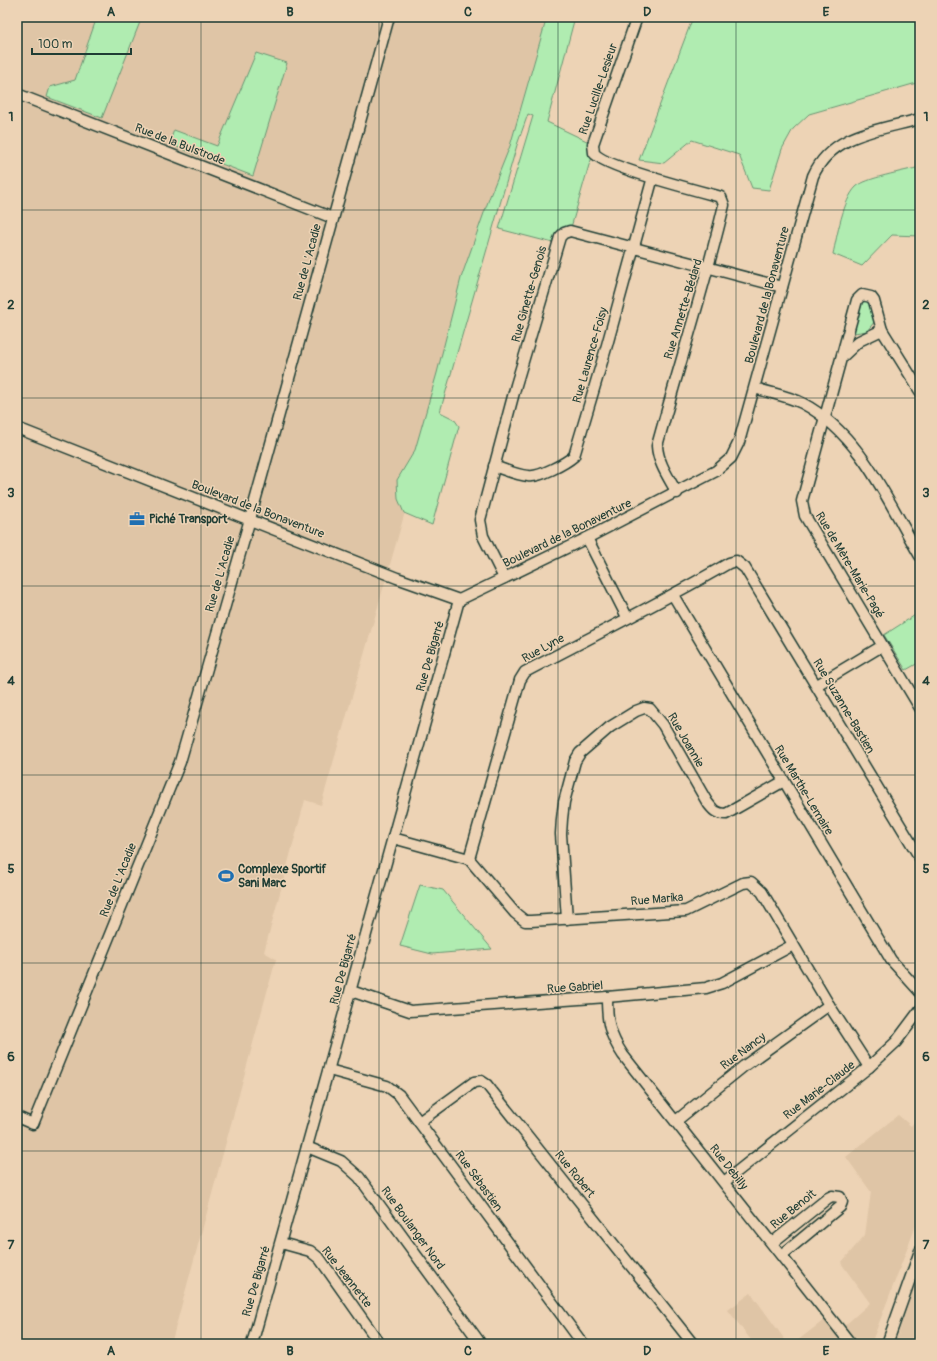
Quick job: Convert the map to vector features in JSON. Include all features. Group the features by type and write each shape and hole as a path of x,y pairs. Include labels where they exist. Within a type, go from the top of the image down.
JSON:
{"street":[{"name":"Rue de L'Acadie","path":"17,1117 34,1124 180,762 250,519 389,17"},
{"name":"Rue Lucille-Lesieur","path":"637,17 593,148 597,157 602,160 653,177"},
{"name":"Rue de la Bulstrode","path":"17,94 333,218"},
{"name":"Boulevard de la Bonaventure","path":"17,428 398,578 459,600 677,493 716,471 731,458 739,442 813,176 819,164 834,147 846,140 920,119"},
{"name":"Rue Laurence-Foisy","path":"494,466 528,476 536,476 569,460 574,456 653,177"},
{"name":"Rue Annette-Bédard","path":"653,177 721,197 724,201 709,269 674,384 658,446 658,454 662,464 677,493"},
{"name":"Rue Ginette-Genois","path":"504,578 480,528 480,520 494,466 560,237 564,233 570,231 709,269 782,287"},
{"name":"Rue de Mère-Marie-Pagé","path":"882,330 874,301 871,297 862,295 857,300 802,501 803,510 920,708"},
{"path":"842,356 860,342 882,330 920,391"},
{"path":"755,388 802,403 844,435 861,455 920,556"},
{"path":"587,538 627,617"},
{"name":"Rue Lyne","path":"469,859 520,680 525,672 627,617 673,595 729,563 736,561 745,568"},
{"name":"Rue Suzanne-Bastien","path":"745,568 818,685 920,858"},
{"name":"Rue Marthe-Lemaire","path":"673,595 891,960 920,992"},
{"name":"Rue De Bigarré","path":"252,1344 459,600"},
{"path":"818,685 882,646"},
{"name":"Rue Joannie","path":"567,919 561,834 564,802 575,761 580,753 610,727 636,711 644,708 650,709 663,725 707,802 715,812 720,814 726,814 784,781"},
{"path":"393,838 469,859"},
{"name":"Rue Marika","path":"469,859 519,918 531,921 686,911 743,883 751,882 762,892 829,1005 869,1067"},
{"name":"Rue Gabriel","path":"351,992 410,1011 607,998 713,987 793,945"},
{"name":"Rue Debilly","path":"607,998 608,1024 614,1040 623,1055 851,1344"},
{"name":"Rue Nancy","path":"676,1122 744,1066 829,1005"},
{"name":"Rue Marie-Claude","path":"724,1182 869,1067 896,1042 920,1010"},
{"name":"Rue Sébastien","path":"329,1070 388,1086 393,1089 419,1122 582,1344"},
{"name":"Rue Robert","path":"419,1122 474,1082 481,1081 487,1085 693,1344"},
{"name":"Rue Boulanger Nord","path":"307,1147 341,1161 359,1177 481,1344"},
{"name":"Rue Benoit","path":"772,1243 828,1198 832,1196 840,1197 842,1202 840,1207 782,1255"},
{"name":"Rue Jeannette","path":"281,1243 310,1251 320,1259 380,1344"},
{"path":"887,1344 920,1252"}],"shaded area":[{"path":"17,17 547,17 321,805 305,800 264,952 276,959 171,1344 17,1344"},
{"path":"920,1114 920,1215 871,1344 793,1344 832,1314 843,1327 870,1303 841,1263 865,1235 871,1192 846,1157 898,1115 911,1126"},
{"path":"919,1271 920,1344 895,1344"},
{"path":"751,1293 788,1344 754,1344 728,1310"}],"green space":[{"path":"97,17 142,17 102,118 47,97 50,87 75,80"},
{"path":"547,17 575,17 547,122 593,144 594,153 589,165 570,231 557,244 499,229 533,116 528,114 517,145 440,412 454,419 459,426 432,525 404,513 398,499 397,480 415,450 437,373 461,278 490,196 510,146"},
{"path":"693,17 920,17 920,82 809,114 793,129 782,149 769,190 752,188 739,155 692,140 664,163 639,160"},
{"path":"256,53 287,63 253,176 169,144 174,130 217,146"},
{"path":"920,167 920,236 892,235 862,266 833,254 847,200 856,187 876,178"},
{"path":"861,298 870,300 875,321 867,331 854,333 852,331"},
{"path":"920,612 920,662 906,670 884,635"},
{"path":"420,885 443,890 492,949 432,954 400,946"}],"place":[{"name":"Piché Transport","path":"137,519"},
{"name":"Complexe Sportif Sani Marc","path":"226,876"}]}
